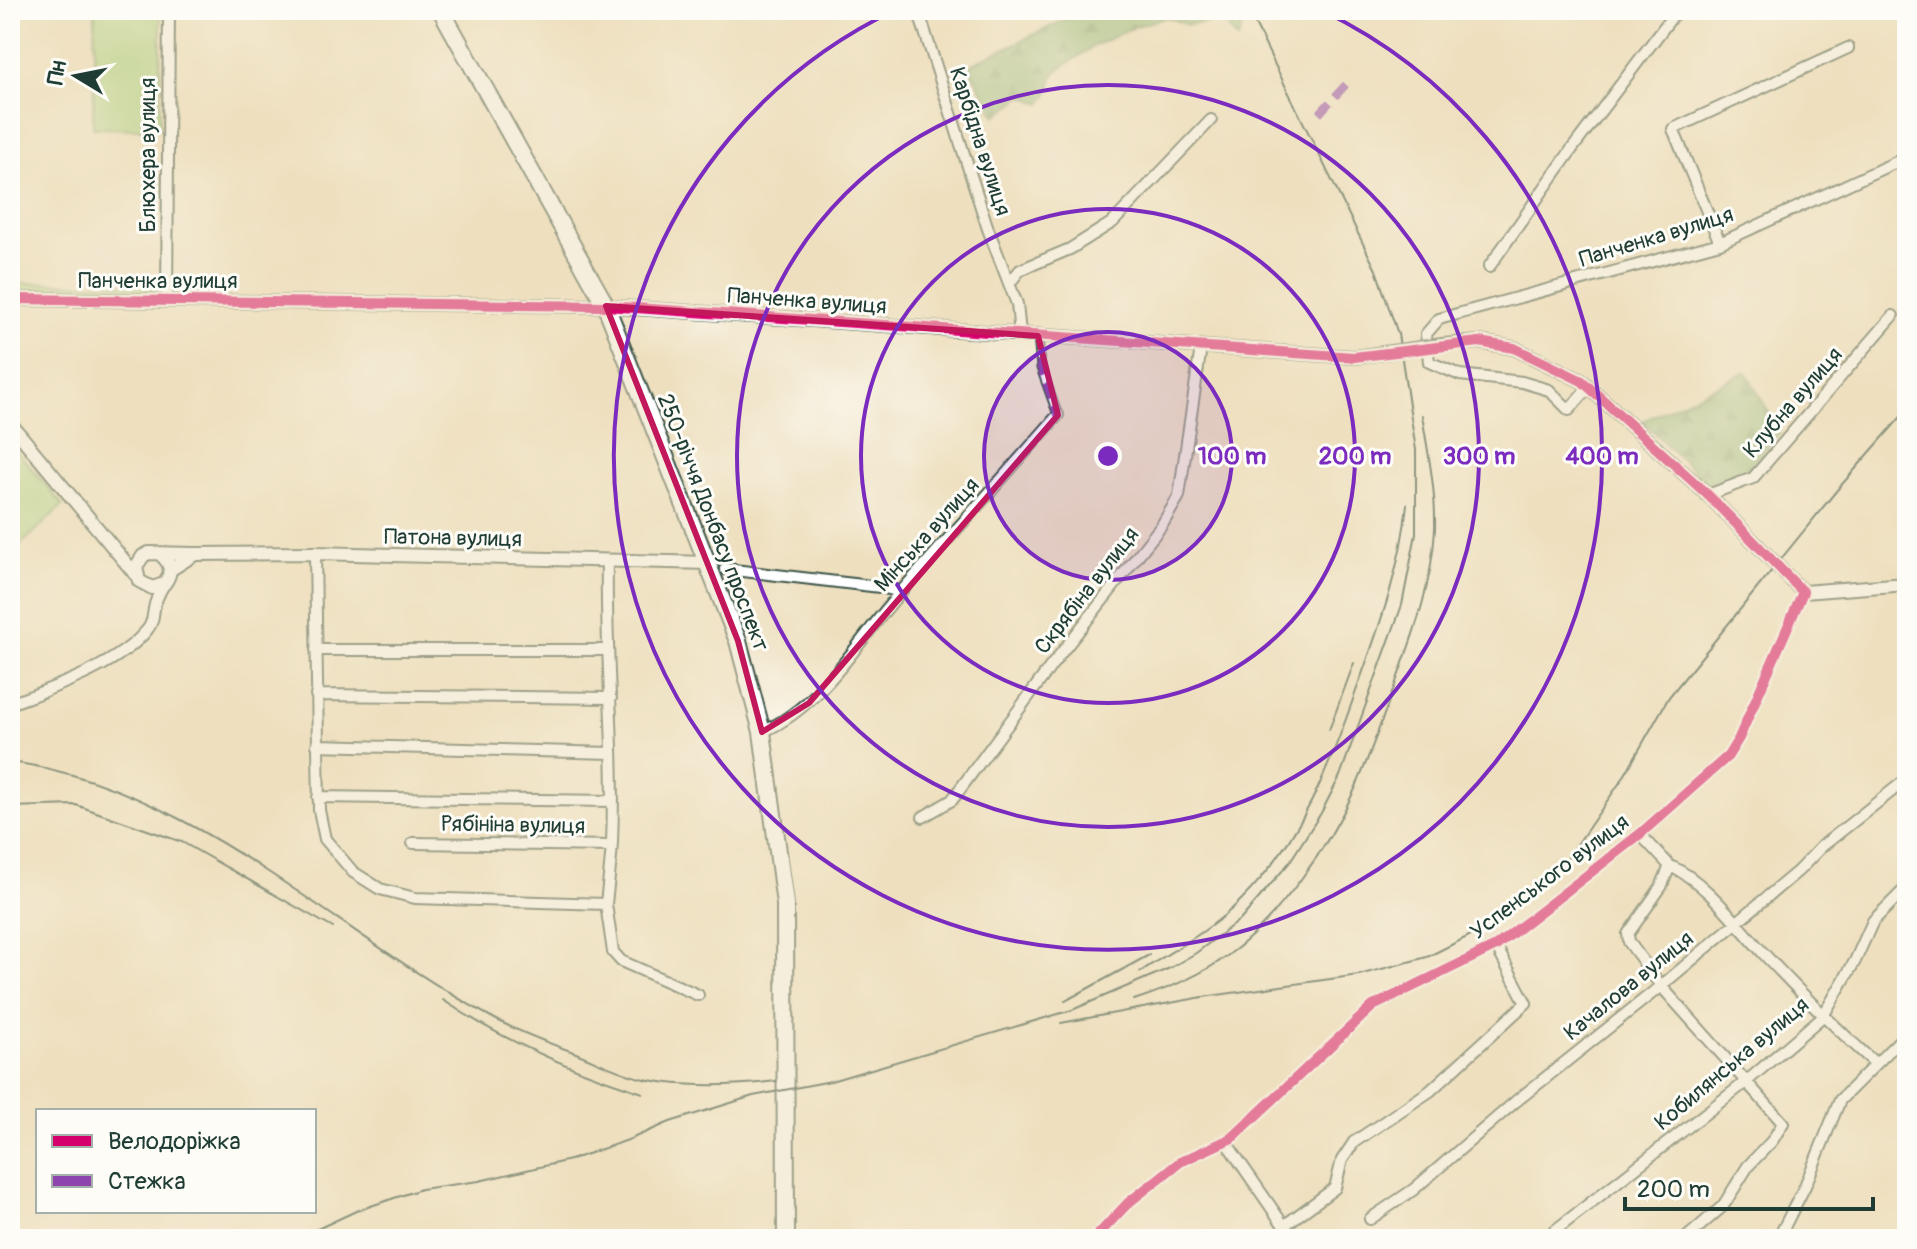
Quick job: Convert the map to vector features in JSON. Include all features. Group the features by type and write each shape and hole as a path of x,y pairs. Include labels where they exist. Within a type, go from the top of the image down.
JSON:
{"main road":[{"name":"250-річчя Донбасу проспект","path":"441,10 606,306 717,566 762,732 785,904 786,1239"}],"street":[{"name":"Блюхера вулиця","path":"167,300 169,10"},
{"name":"Карбідна вулиця","path":"918,10 983,214 1017,304 1020,334"},
{"path":"1489,267 1565,159 1677,10"},
{"path":"1720,243 1673,129 1848,48"},
{"path":"1009,284 1020,270 1070,249 1113,222 1211,120"},
{"name":"Панченка вулиця","path":"10,299 606,306 1354,357 1443,345 1479,342 1514,348 1582,381 1589,387 1569,410 1549,390 1522,382 1460,375 1429,362 1426,334 1439,319 1720,243 1907,157"},
{"name":"Клубна вулиця","path":"1708,495 1753,478 1893,316"},
{"name":"Мінська вулиця","path":"762,732 809,703 901,592 1058,415 1041,368 1038,336"},
{"name":"Скрябіна вулиця","path":"923,817 952,800 1051,666 1162,525 1179,496 1201,347"},
{"path":"1589,387 1708,495 1803,592 1907,584"},
{"path":"10,423 108,539 155,603"},
{"path":"108,539 123,550 143,556"},
{"path":"10,704 101,664 132,644 148,629 153,621 155,603 164,584 170,570 169,563 161,555 149,553 143,556 136,567 139,579 152,588 164,584"},
{"path":"315,553 318,797 325,839 353,872 380,889 429,899 606,904"},
{"name":"Патона вулиця","path":"161,555 315,553 717,566 901,592"},
{"path":"170,570 195,554"},
{"path":"607,561 613,801 606,904 613,952 621,961 698,995"},
{"name":"Успенського вулиця","path":"1094,1239 1128,1203 1180,1162 1226,1142 1373,1006 1496,946 1640,834 1728,756 1739,738 1803,592"},
{"path":"316,650 608,650"},
{"path":"316,695 611,698"},
{"path":"317,745 612,753"},
{"name":"Качалова вулиця","path":"1370,1219 1413,1190 1515,1102 1661,986 1798,871 1821,847 1907,779"},
{"path":"318,797 613,801"},
{"path":"1640,834 1670,866 1683,871 1823,1016 1875,1063"},
{"name":"Рябініна вулиця","path":"413,843 612,846"},
{"path":"1670,866 1661,887 1628,934 1629,942 1661,986 1783,1123 1772,1141 1748,1166 1723,1206 1685,1239"},
{"name":"Кобилянська вулиця","path":"1544,1239 1747,1081 1823,1016 1855,961 1873,921 1907,887"},
{"path":"1285,1225 1335,1188 1342,1160 1354,1142 1430,1091 1526,1003 1496,946"},
{"path":"1778,1239 1805,1186 1840,1100 1907,1033"},
{"path":"1226,1142 1293,1239"}],"highlighted area":[{"path":"606,306 1038,336 1058,415 809,703 762,732 738,641"}],"green space":[{"path":"95,10 161,10 160,129 93,128"},
{"path":"1085,10 1240,10 1244,18 1238,40 1222,20 1187,25 1167,17 1134,27 1094,46 1055,72 1041,104 1023,96 996,116 968,66"},
{"path":"10,283 159,285 159,292 10,292"},
{"path":"1746,372 1780,432 1745,472 1711,488 1642,421"},
{"path":"10,443 63,505 10,555"}],"railway":[{"path":"296,1239 356,1211 421,1189 479,1181 570,1160 670,1122 753,1096 831,1081 1072,1010 1170,968 1196,953 1242,918 1289,863 1340,776 1402,605 1416,534 1416,450 1398,334 1376,270 1248,10"},
{"path":"1061,1023 1203,997 1359,975 1427,957 1481,930 1536,890 1567,859 1623,778 1669,697 1837,490 1907,410"},
{"path":"1134,1000 1170,987 1217,963 1265,923 1317,857 1355,789 1407,653 1430,572 1435,515 1422,415"},
{"path":"1140,972 1204,931 1239,902 1282,852 1298,825 1326,770 1375,637 1395,572 1407,504"},
{"path":"1329,730 1354,663"},
{"path":"10,762 76,776 140,800 201,831 261,867 435,984 493,1018 534,1037 644,1079 710,1085 777,1081"},
{"path":"10,807 76,805 182,842 333,928"},
{"path":"1065,1001 1149,955"},
{"path":"443,1000 490,1029 540,1054 643,1093"}],"marked path":[{"path":"1319,114 1350,80"},
{"path":"1038,336 1041,368 1058,415"}],"cycle path":[{"path":"10,299 606,306 1354,357 1479,342 1514,348 1582,381 1708,495 1803,592 1739,738 1728,756 1640,834 1496,946 1373,1006 1232,1138 1180,1162 1128,1203 1094,1239"}]}
